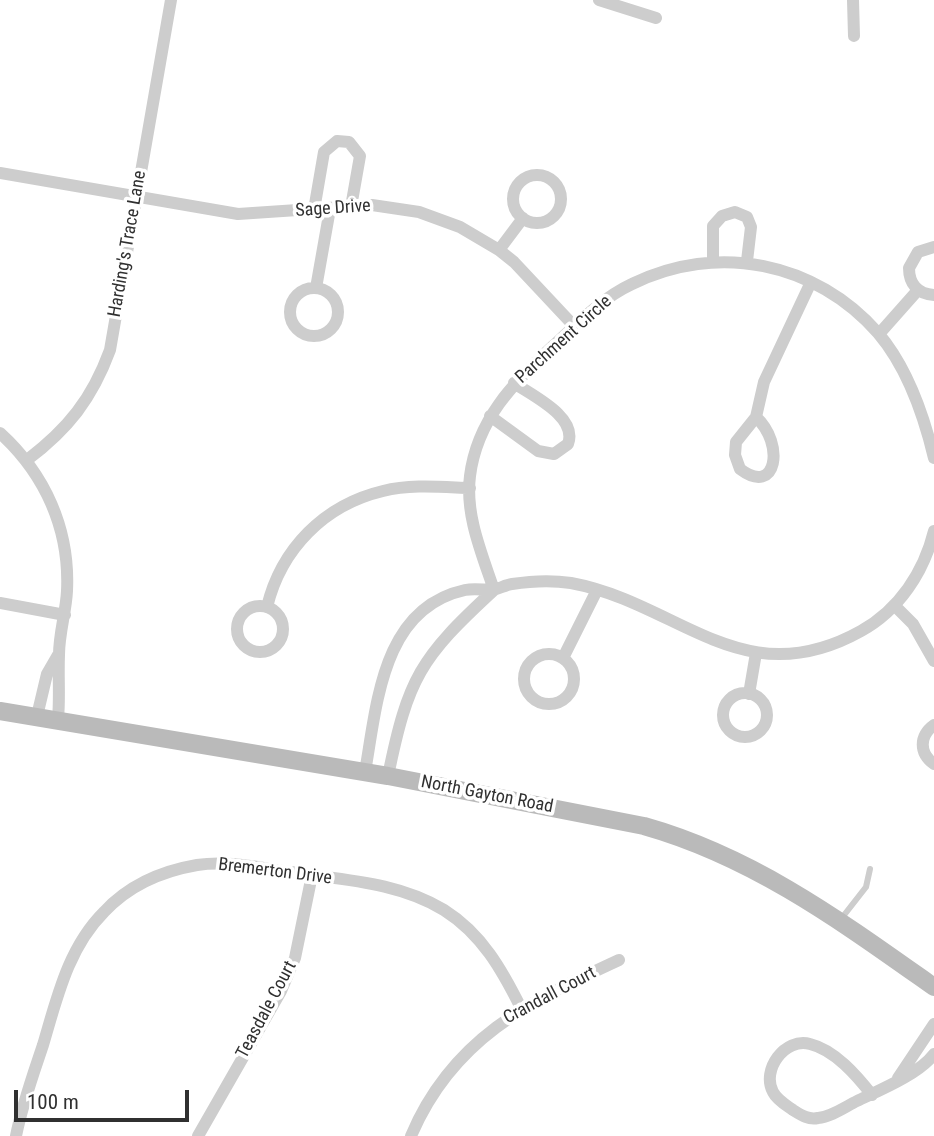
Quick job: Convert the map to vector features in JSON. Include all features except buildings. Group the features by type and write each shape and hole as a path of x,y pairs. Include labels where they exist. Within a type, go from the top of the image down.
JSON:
{"street":[{"name":"Harding's Trace Lane","path":"27,460 76,416 99,379 110,350 171,0"},
{"path":"599,0 656,18"},
{"path":"853,0 854,36"},
{"path":"314,210 324,152 337,141 349,142 360,156 351,207"},
{"name":"Sage Drive","path":"0,173 238,214 372,205 419,212 460,227 499,250 514,262 574,326"},
{"path":"316,288 330,209"},
{"path":"713,262 713,226 722,216 734,212 747,217 751,227 747,261"},
{"path":"499,250 523,218"},
{"path":"934,247 918,252 911,262 911,280 918,290 934,295"},
{"name":"Parchment Circle","path":"494,590 475,532 470,488 475,451 490,416 514,383 599,305 632,284 675,268 713,262 747,261 811,282 851,307 879,334 908,385 934,458"},
{"path":"756,417 770,433 775,454 772,468 765,474 756,475 740,469 735,455 741,433 756,417 764,382 811,282"},
{"path":"879,334 918,290"},
{"path":"490,416 543,453 554,454 568,444 570,433 566,422 514,383"},
{"path":"0,433 27,460 50,499 62,534 67,576 65,615 58,654 61,688 58,719"},
{"path":"267,607 278,571 296,545 316,525 344,506 384,491 405,488 470,488"},
{"path":"388,776 401,715 419,670 452,629 494,590 509,585 545,581 597,590 719,643 757,653 800,653 823,648 868,627 894,605 924,561 934,531"},
{"path":"365,772 380,686 385,668 400,637 428,607 447,596 478,588 494,590"},
{"path":"563,658 597,590"},
{"path":"0,603 65,615"},
{"path":"894,605 913,624 934,662"},
{"path":"749,694 757,653"},
{"path":"37,716 47,674 58,654"},
{"path":"544,654 563,658 573,674 569,693 553,704 534,699 524,683 528,664 544,654"},
{"name":"North Gayton Road","path":"0,710 259,757 288,758 388,776 644,826 680,836 742,862 840,920 934,987"},
{"path":"934,725 922,742 925,754 934,764"},
{"name":"Bremerton Drive","path":"16,1136 73,955 91,926 117,900 156,877 198,865 235,864 404,891 444,910 462,923 490,952 522,1008"},
{"name":"Teasdale Court","path":"198,1136 281,990 295,958 312,875"},
{"name":"Crandall Court","path":"411,1136 434,1091 458,1059 478,1040 522,1008 619,960"},
{"path":"898,1079 934,1024"},
{"path":"872,1094 854,1073 821,1049 806,1043 791,1046 782,1052 769,1076 774,1093 780,1100 810,1118 819,1118 872,1094 922,1067 934,1054"}],"lane":[{"path":"840,920 866,887 870,869"}]}
